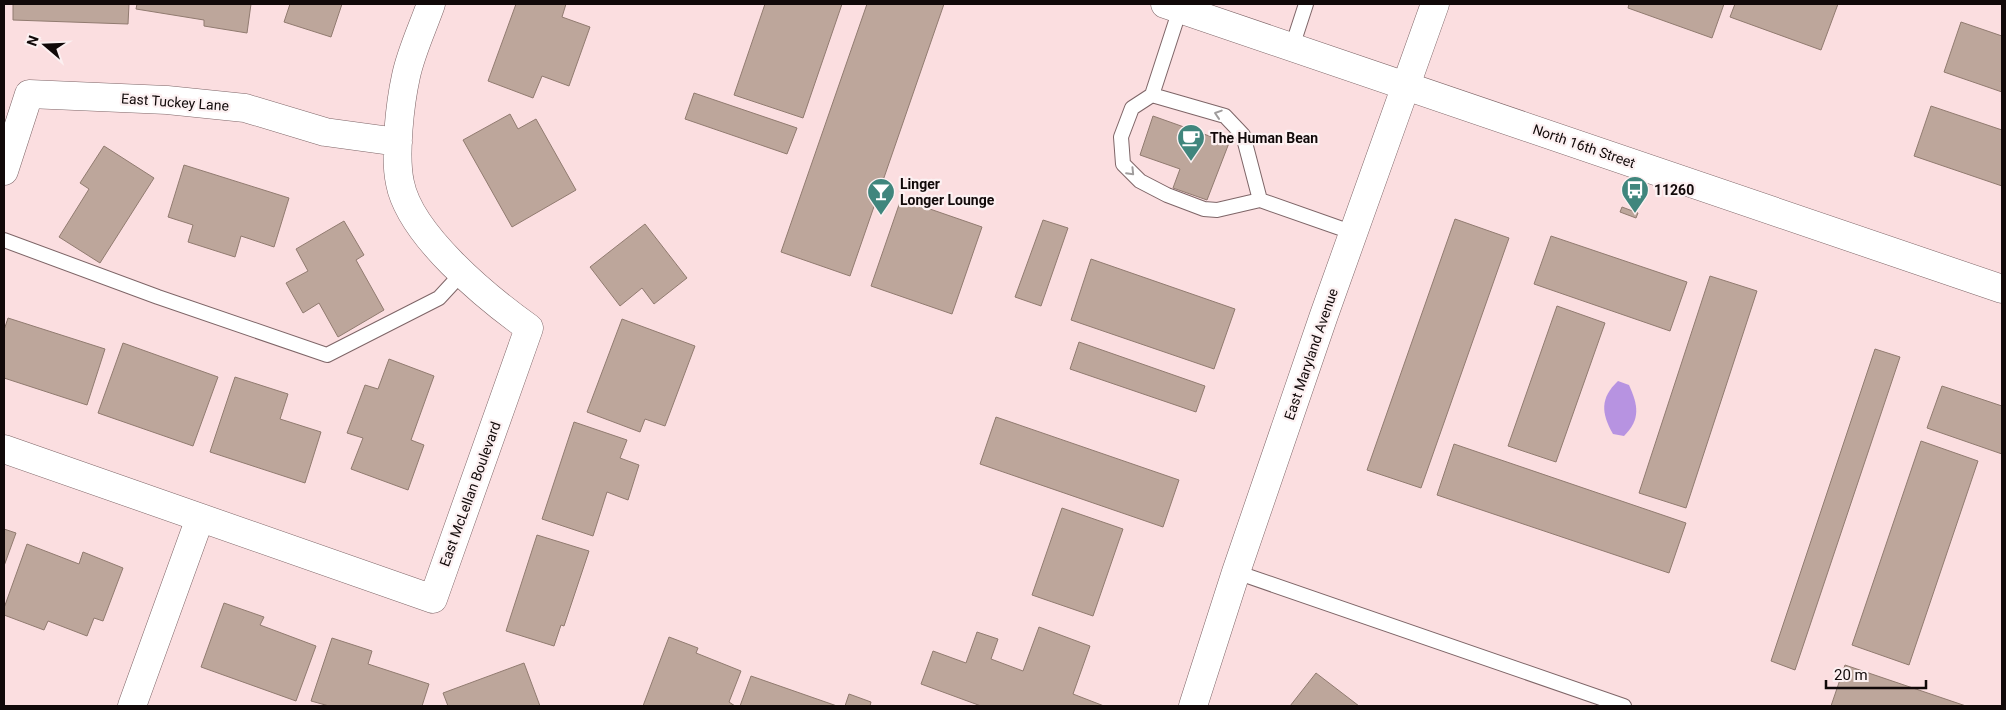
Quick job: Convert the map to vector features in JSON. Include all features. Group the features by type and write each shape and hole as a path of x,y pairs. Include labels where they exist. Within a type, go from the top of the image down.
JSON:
{"street":[{"name":"East McLellan Boulevard","path":"200,518 433,599 530,328 499,306 441,252 412,216 400,183 398,142 406,75 431,4"},
{"name":"East Maryland Avenue","path":"1193,706 1236,572 1435,4"},
{"name":"North 16th Street","path":"1172,6 2002,289"},
{"name":"East Tuckey Lane","path":"4,171 30,94 167,100 245,108 325,132 398,142"},
{"path":"4,449 200,518 132,706"}],"lane":[{"path":"1292,47 1306,4"},
{"path":"1172,6 1152,95 1132,108 1121,137 1123,164 1140,181 1167,195 1204,208 1217,210 1260,200 1354,233"},
{"path":"1152,95 1225,116 1243,134 1260,200"},
{"path":"4,240 158,297 327,355 439,298 464,272"},
{"path":"1236,572 1624,706"}],"shaded area":[{"path":"1618,381 1629,385 1636,405 1633,424 1624,436 1613,434 1606,419 1604,406 1608,393"}],"building":[{"path":"13,4 129,4 128,24 13,20"},
{"path":"137,4 251,4 247,33 204,26 204,20 136,9"},
{"path":"290,4 342,4 331,37 284,22"},
{"path":"516,4 566,4 562,17 590,27 569,86 542,76 533,98 488,81"},
{"path":"765,4 842,4 803,118 734,95"},
{"path":"867,4 944,4 850,276 781,252"},
{"path":"1629,4 1724,4 1712,38 1628,8"},
{"path":"1735,4 1838,4 1821,50 1730,17"},
{"path":"1961,22 2002,36 2002,92 1944,72"},
{"path":"694,93 797,128 787,154 685,119"},
{"path":"1931,106 2002,130 2002,186 1914,156"},
{"path":"510,114 518,129 536,119 576,190 512,227 463,140"},
{"name":"The Human Bean","path":"1153,116 1229,143 1207,200 1173,188 1180,169 1140,155"},
{"path":"104,146 154,178 100,263 59,237 89,189 80,183"},
{"path":"184,165 289,198 274,247 241,236 235,257 188,242 193,225 168,217"},
{"path":"901,199 982,227 952,314 871,286"},
{"path":"1622,207 1638,213 1636,218 1620,212"},
{"path":"1455,219 1509,238 1421,488 1367,470"},
{"path":"1043,220 1068,228 1041,306 1015,297"},
{"path":"344,221 364,255 356,260 384,310 338,337 319,303 303,313 286,283 308,271 296,249"},
{"path":"645,224 687,278 654,304 642,288 620,306 590,267"},
{"path":"1551,236 1687,282 1670,331 1534,284"},
{"path":"1091,259 1235,309 1214,369 1071,320"},
{"path":"1710,276 1757,291 1686,508 1639,493"},
{"path":"1557,306 1605,323 1556,462 1508,446"},
{"path":"8,318 105,349 87,405 4,378 4,330"},
{"path":"622,319 695,346 665,426 645,419 640,432 587,412"},
{"path":"1079,342 1205,386 1196,412 1070,369"},
{"path":"123,343 218,377 193,446 98,413"},
{"path":"1875,349 1900,357 1795,670 1771,661"},
{"path":"389,359 434,376 411,440 424,445 408,490 351,469 363,438 347,433 365,385 378,389"},
{"path":"235,377 288,394 280,419 321,432 305,483 210,452"},
{"path":"1942,386 2002,406 2002,454 1927,428"},
{"path":"996,417 1179,480 1163,527 980,464"},
{"path":"574,422 627,440 620,458 639,465 628,500 607,492 593,536 542,519"},
{"path":"1921,441 1978,461 1909,665 1852,645"},
{"path":"1454,444 1686,523 1669,573 1437,495"},
{"path":"1062,508 1123,529 1093,616 1032,595"},
{"path":"4,529 16,533 4,566"},
{"path":"537,535 589,551 564,626 561,625 554,646 506,631"},
{"path":"27,544 79,564 83,552 123,568 103,621 94,618 87,636 48,621 44,630 4,615 4,608"},
{"path":"224,603 264,617 260,625 316,646 296,701 201,667"},
{"path":"1039,627 1090,646 1073,694 1104,706 981,706 921,684 933,651 966,663 977,632 998,639 991,659 1023,671"},
{"path":"669,637 698,648 696,653 741,671 729,702 735,706 643,706"},
{"path":"332,638 372,651 368,664 429,684 422,706 329,706 311,701"},
{"path":"524,663 540,706 448,706 443,693"},
{"path":"1845,665 1966,706 1831,706"},
{"path":"1316,673 1359,706 1290,706"},
{"path":"751,676 837,706 740,706"},
{"path":"849,694 871,702 870,706 845,706"}],"place":[{"name":"The Human Bean","path":"1191,162"},
{"name":"11260","path":"1635,214"},
{"name":"Linger Longer Lounge","path":"881,216"}]}
